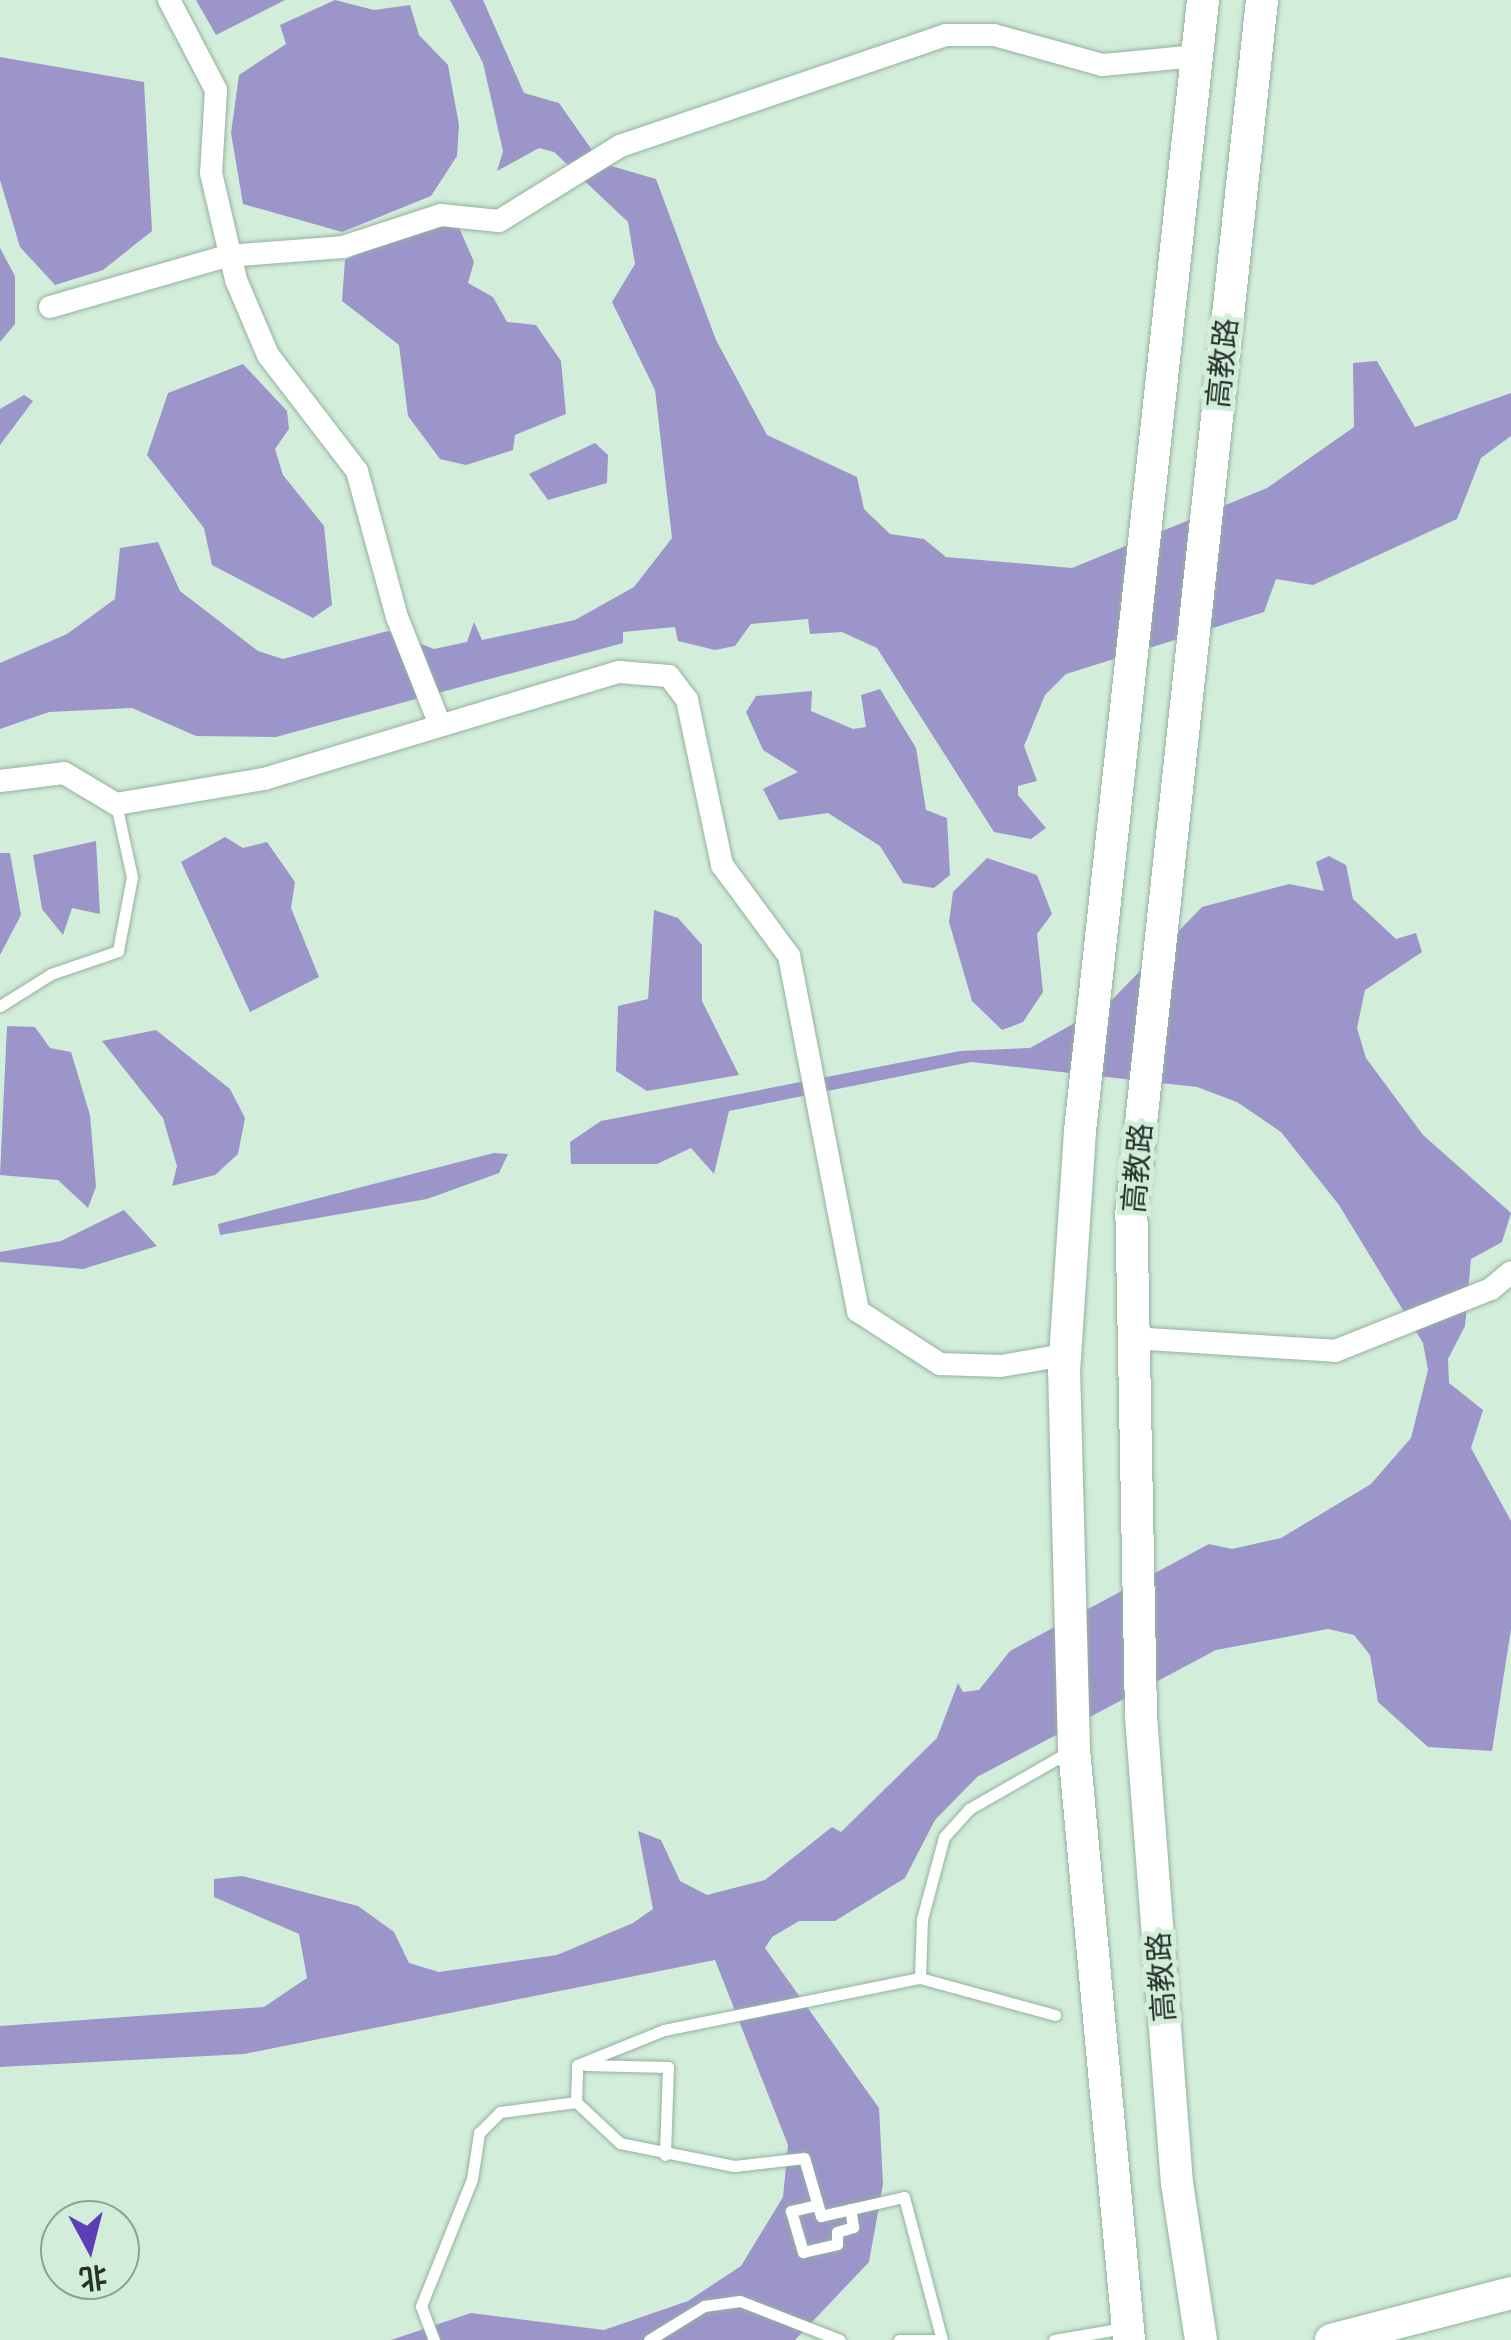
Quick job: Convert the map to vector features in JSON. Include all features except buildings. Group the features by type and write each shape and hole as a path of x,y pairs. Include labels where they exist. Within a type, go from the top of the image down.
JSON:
{"main road":[{"name":"高教路","path":"1128,2333 1074,1749 1067,1564 1066,1354 1080,1130 1203,0"},
{"name":"高教路","path":"1201,2340 1177,2184 1141,1715 1130,1338 1131,1216 1262,0"},
{"path":"1331,2340 1511,2294"}],"street":[{"path":"170,0 216,90 211,173 227,256 268,355 357,471 397,616 440,726"},
{"path":"50,307 227,256 344,247 440,215 499,221 620,146 946,35 994,34 1102,65 1197,56"},
{"path":"0,781 64,773 116,804 264,779 619,672 669,676 687,700 722,865 788,956 858,1310 940,1364 1000,1366 1066,1354"},
{"path":"1130,1338 1335,1351 1384,1337 1491,1289 1511,1272"}],"lane":[{"path":"0,1006 51,974 118,952 132,876 116,804"},
{"path":"920,1978 922,1919 944,1837 969,1809 1074,1749"},
{"path":"577,2065 664,2030 920,1978 1056,2014"},
{"path":"577,2065 576,2102 620,2143 665,2155 784,2163 804,2158 820,2216 904,2196 940,2340 898,2340"},
{"path":"577,2065 668,2067 665,2155"},
{"path":"434,2340 421,2306 472,2179 478,2132 500,2112 576,2102"},
{"path":"818,2205 791,2210 803,2252 837,2244 837,2232 853,2226 850,2209"},
{"path":"649,2340 704,2306 740,2301 840,2340"},
{"path":"1054,2340 1128,2333"}],"shaded area":[{"path":"196,0 285,0 216,35"},
{"path":"335,0 374,10 410,5 419,35 448,65 459,125 457,156 431,196 342,232 243,204 231,133 239,75 286,44 280,25"},
{"path":"450,0 483,0 524,93 559,103 601,163 656,179 716,340 767,435 857,477 864,509 890,534 924,539 946,557 1072,568 1267,488 1354,427 1353,363 1377,361 1415,427 1511,393 1511,436 1481,458 1457,519 1313,585 1276,579 1264,612 1066,674 1045,695 1024,746 1037,781 1018,786 1018,795 1046,828 1031,839 994,832 877,648 842,632 810,634 808,619 751,624 735,646 715,650 678,641 675,627 623,632 623,643 276,737 196,736 132,708 49,712 0,729 0,663 67,634 115,599 120,548 158,542 180,591 258,651 283,659 388,631 434,649 467,642 474,622 482,640 575,620 634,587 672,538 655,390 612,302 635,264 628,222 554,152 539,148 497,171 503,151 483,63"},
{"path":"0,57 144,82 152,231 103,270 55,285 20,247 0,180"},
{"path":"457,223 474,262 468,283 493,297 507,322 536,325 561,361 566,414 515,435 513,450 466,465 440,459 408,416 399,345 342,301 345,260 406,231"},
{"path":"0,248 15,276 15,324 0,342"},
{"path":"243,364 287,411 289,429 275,449 283,475 324,526 332,605 313,618 212,565 204,528 147,455 168,393"},
{"path":"24,395 33,401 0,445 0,409"},
{"path":"595,443 608,455 607,483 548,500 529,474"},
{"path":"880,689 916,748 926,810 947,818 950,875 934,888 903,883 880,846 828,813 779,820 763,789 798,772 763,750 746,712 756,696 812,691 811,711 853,729 866,727 861,695"},
{"path":"225,837 243,848 267,842 295,882 291,908 319,977 250,1012 181,862"},
{"path":"96,841 100,914 72,908 63,935 42,909 33,855"},
{"path":"0,853 10,853 21,915 0,955"},
{"path":"1329,856 1346,865 1353,899 1396,939 1416,933 1422,952 1365,990 1357,1028 1366,1058 1423,1135 1511,1213 1502,1242 1471,1259 1465,1326 1448,1359 1449,1383 1483,1410 1471,1448 1511,1521 1511,1629 1492,1751 1428,1747 1378,1702 1370,1655 1354,1635 1328,1629 1216,1650 977,1777 935,1820 905,1878 835,1921 799,1921 772,1937 765,1948 879,2108 883,2184 869,2262 795,2340 391,2340 471,2313 604,2330 688,2301 741,2266 783,2197 788,2145 715,1960 244,2054 0,2067 0,2026 264,2007 307,1978 299,1934 214,1897 214,1879 242,1876 358,1906 394,1932 409,1963 439,1972 557,1955 633,1923 653,1909 638,1831 661,1840 680,1881 707,1895 765,1880 832,1827 841,1832 937,1738 958,1683 963,1692 979,1690 1010,1651 1209,1544 1232,1549 1281,1538 1371,1484 1411,1438 1428,1370 1423,1343 1339,1205 1281,1132 1237,1102 1197,1087 971,1062 729,1111 714,1174 691,1148 657,1164 571,1164 570,1142 601,1121 960,1051 1030,1048 1107,1005 1202,907 1289,884 1324,891 1316,862"},
{"path":"987,858 1037,875 1052,914 1037,934 1043,992 1023,1022 1002,1030 972,1001 949,922 953,892"},
{"path":"654,910 678,918 702,945 702,1001 739,1075 647,1091 616,1071 618,1006 648,999"},
{"path":"7,1026 35,1027 50,1048 71,1052 90,1115 96,1187 88,1208 58,1180 0,1175"},
{"path":"156,1030 230,1089 245,1118 238,1154 215,1175 172,1186 177,1166 163,1118 102,1041"},
{"path":"494,1153 508,1154 499,1173 427,1199 220,1235 218,1224"},
{"path":"124,1210 157,1246 83,1269 0,1262 0,1252 61,1241"}]}
